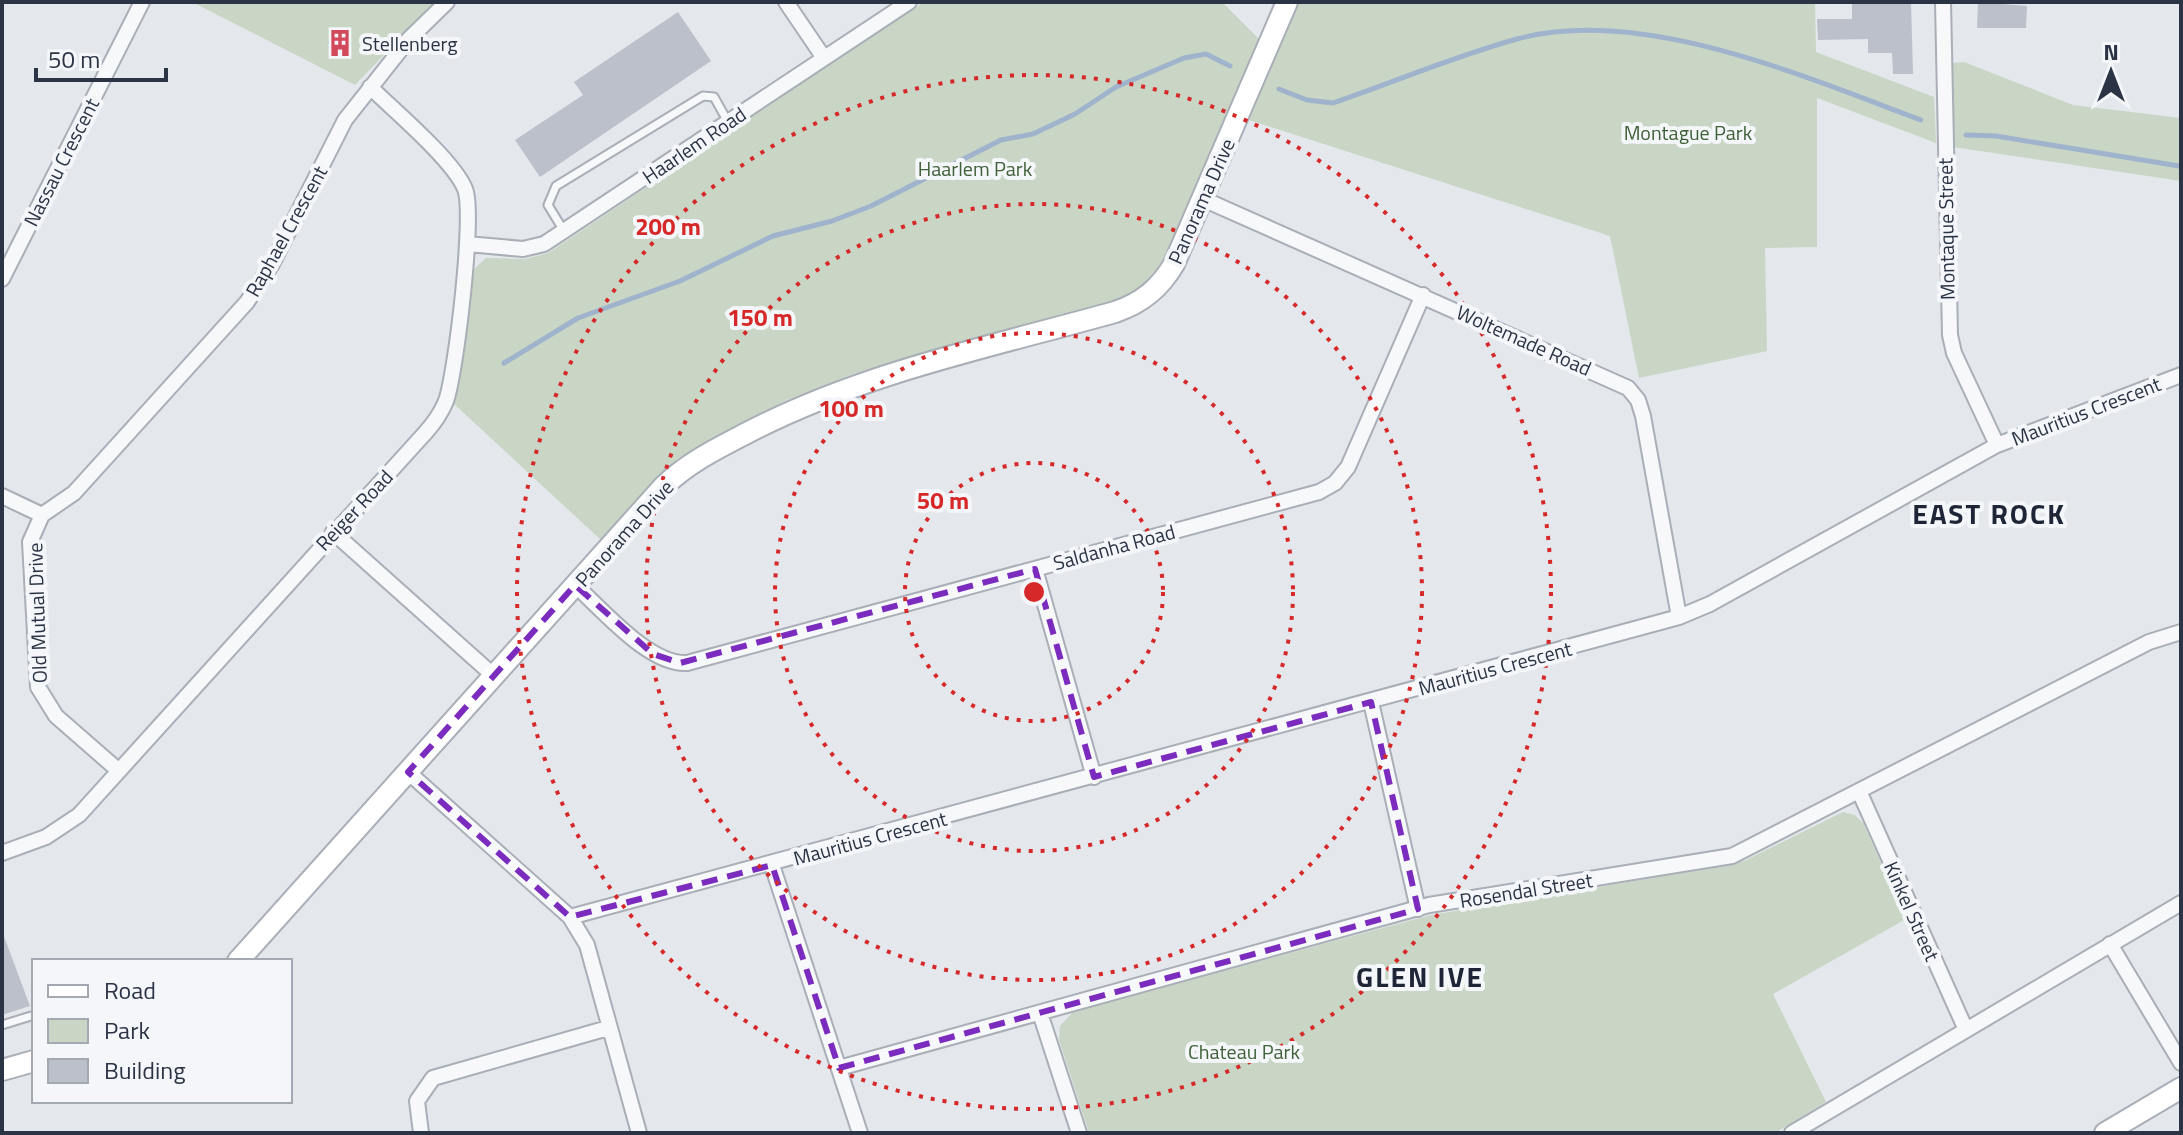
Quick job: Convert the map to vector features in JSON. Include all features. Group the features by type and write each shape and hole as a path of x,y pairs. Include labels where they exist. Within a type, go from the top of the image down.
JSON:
{"street":[{"name":"Nassau Crescent","path":"2,279 6,261 142,2"},
{"name":"Raphael Crescent","path":"42,515 74,493 258,287 345,120 370,87 447,2"},
{"path":"786,2 824,58"},
{"name":"Haarlem Road","path":"467,244 523,249 544,244 909,2"},
{"name":"Panorama Drive","path":"240,959 680,472 789,411 852,386 1136,304 1154,290 1169,273 1287,2"},
{"name":"Montaque Street","path":"1943,2 1950,335 1954,353 1997,445"},
{"name":"Reiger Road","path":"2,853 59,830 79,815 426,432 446,400 467,244 469,205 460,178 370,87"},
{"name":"Woltemade Road","path":"1203,199 1614,379 1633,394 1643,416 1679,617"},
{"name":"Saldanha Road","path":"575,585 653,654 680,663 1319,492 1335,483 1348,467 1423,295"},
{"name":"Mauritius Crescent","path":"570,917 772,865 1679,617 1710,604 1997,445 2181,375"},
{"name":"Old Mutual Drive","path":"2,496 42,515 30,542 38,687 56,716 119,771"},
{"path":"333,532 494,676"},
{"path":"1035,569 1094,777"},
{"name":"Rosendal Street","path":"839,1068 1418,909 1732,856 2149,642 2181,632"},
{"path":"1371,702 1418,909"},
{"path":"408,772 570,917 587,945 639,1133"},
{"name":"Kinkel Street","path":"1859,791 1966,1030"},
{"name":"Mauritius Crescent","path":"772,865 860,1133"},
{"path":"1792,1133 2181,903"},
{"path":"2110,944 2181,1063"},
{"path":"1040,1013 1079,1133"},
{"path":"421,1133 416,1120 417,1101 433,1078 608,1028"},
{"path":"2,1070 32,1062"},
{"path":"2105,1133 2181,1088"}],"lane":[{"path":"564,231 548,205 556,186 703,96 714,97 728,122"},
{"path":"2,1025 31,1016"}],"highlighted area":[{"path":"1035,569 1094,777 1371,702 1418,909 839,1068 772,865 570,917 408,772 575,585 653,654 680,663"}],"green space":[{"path":"192,2 435,2 355,85"},
{"name":"Haarlem Park","path":"924,2 1222,2 1259,39 1163,261 1143,285 1115,301 853,374 787,400 677,459 601,540 454,404 472,271 486,258 525,259 548,253"},
{"name":"Montague Park","path":"1299,2 1815,2 1816,52 1934,97 1936,143 1817,98 1817,247 1765,248 1767,351 1639,378 1610,236 1249,120"},
{"path":"1964,62 2073,105 2181,118 2181,181 1953,147 1952,63"},
{"name":"Chateau Park","path":"1843,812 1855,815 1863,823 1906,919 1773,994 1826,1102 1775,1133 1089,1133 1059,1040 1060,1026 1074,1011 1431,915 1744,861"}],"building":[{"path":"1852,2 1911,2 1913,74 1893,74 1892,53 1868,53 1868,39 1818,40 1817,19 1852,19"},
{"path":"1978,2 2027,6 2026,28 1977,28"},
{"path":"678,12 711,61 540,177 515,140 583,95 574,82"},
{"name":"Stellenberg","path":"339,30 352,44 340,55 327,42"},
{"path":"2,931 30,1006 2,1015"}],"waterway":[{"path":"1279,89 1307,100 1333,103 1517,39 1565,31 1616,31 1669,38 1722,51 1826,84 1921,120"},
{"path":"504,363 578,318 680,281 773,236 832,221 871,206 1001,140 1033,134 1075,114 1116,87 1184,58 1206,54 1230,66"},
{"path":"1966,135 1996,136 2179,166"}],"place":[{"name":"Stellenberg","path":"340,43"}],"district":[{"name":"EAST ROCK","path":"1989,513"},
{"name":"GLEN IVE","path":"1420,976"}]}
